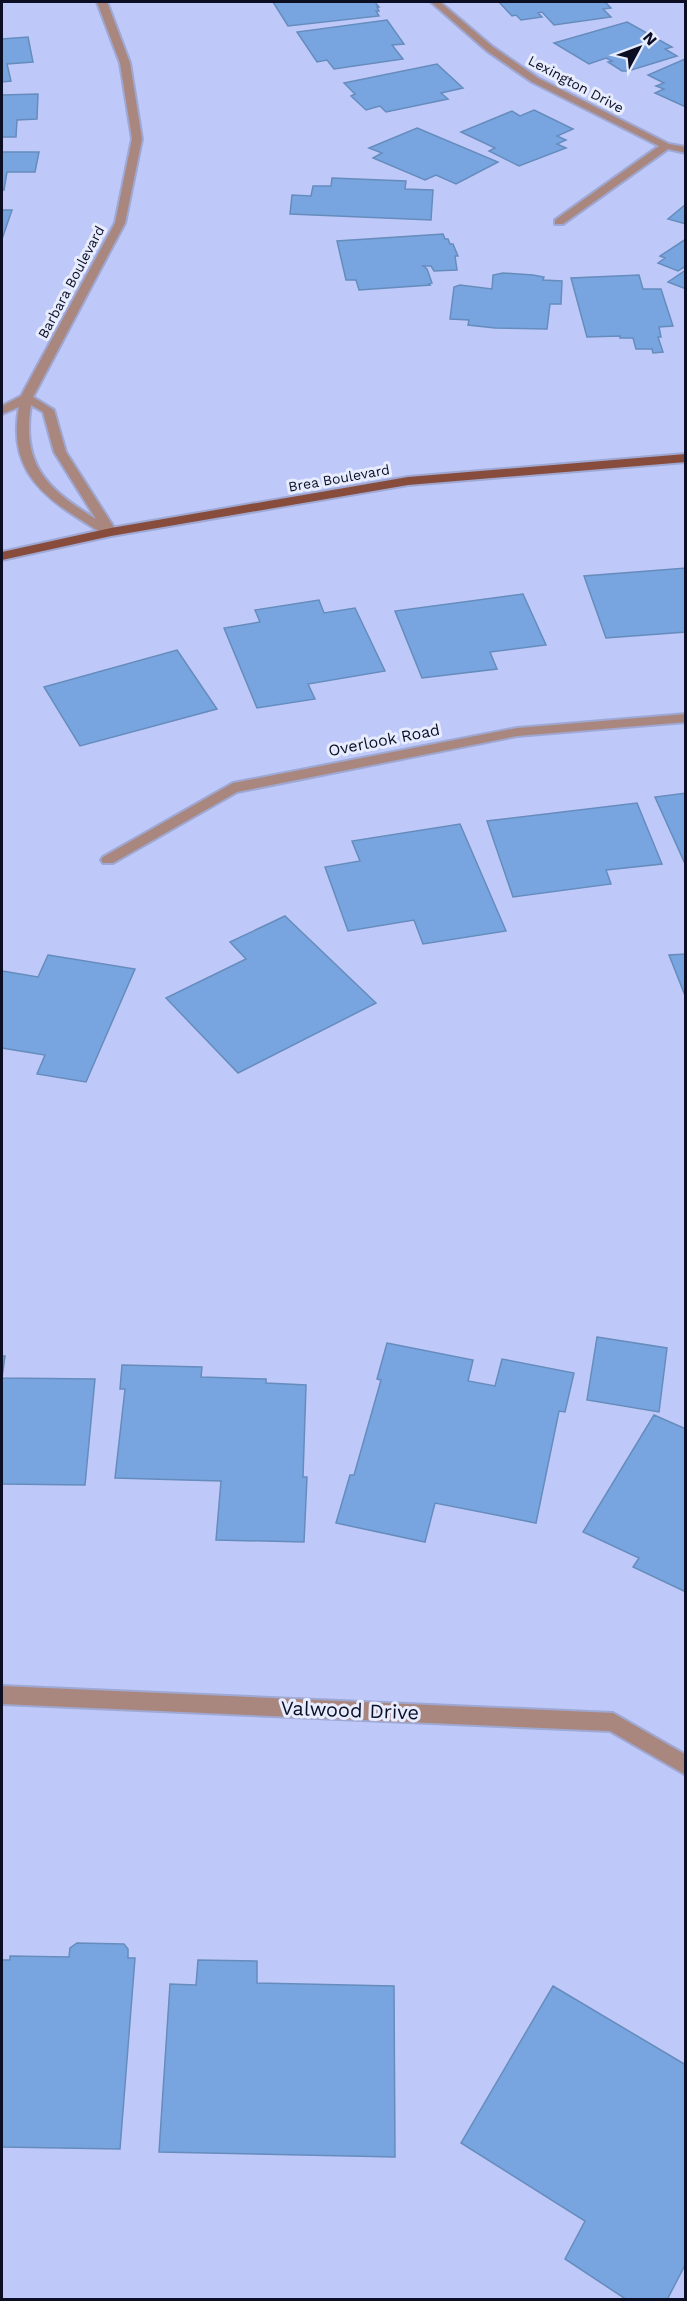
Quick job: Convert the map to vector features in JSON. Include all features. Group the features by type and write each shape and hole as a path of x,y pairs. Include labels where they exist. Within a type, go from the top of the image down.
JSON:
{"main road":[{"name":"Brea Boulevard","path":"2,556 111,531 408,481 686,458"}],"street":[{"name":"Barbara Boulevard","path":"102,2 125,63 137,139 120,223 26,398 20,422 22,450 42,485 63,505 111,531"},
{"name":"Lexington Drive","path":"435,2 490,49 535,80 666,146 686,150"},
{"path":"558,222 666,146"},
{"path":"2,411 26,398"},
{"path":"2,401 26,398 48,410 60,452 111,531"},
{"name":"Overlook Road","path":"108,860 234,788 517,732 686,718"},
{"name":"Valwood Drive","path":"2,1695 613,1722 686,1766"}],"building":[{"path":"273,2 375,2 379,7 377,7 379,11 376,11 379,16 288,26"},
{"path":"499,2 605,2 611,8 603,9 611,17 554,25 542,12 538,13 542,17 521,20 516,15 512,16"},
{"path":"387,20 404,44 392,45 403,59 334,69 327,60 317,62 297,32"},
{"path":"627,22 672,47 665,49 677,56 622,71 608,62 612,61 606,58 589,64 554,43"},
{"path":"28,37 33,62 7,64 11,81 2,82 2,39"},
{"path":"686,59 686,107 655,93 664,89 656,86 664,83 648,75"},
{"path":"437,64 463,88 441,93 448,99 386,112 380,106 366,110 351,96 355,94 344,83"},
{"path":"38,94 37,119 17,120 16,137 2,137 2,95"},
{"path":"534,110 573,129 557,136 566,140 557,144 566,148 519,166 489,151 495,148 461,132 512,111 520,116"},
{"path":"417,128 498,162 456,184 436,175 425,180 373,158 382,153 369,148"},
{"path":"2,152 39,152 35,172 7,172 4,190 2,190"},
{"path":"332,178 406,181 405,189 433,190 431,220 290,214 292,195 311,196 313,186 331,186"},
{"path":"686,204 686,224 668,219"},
{"path":"2,210 12,210 2,239"},
{"path":"443,234 450,244 453,244 458,256 455,256 457,270 434,271 431,266 423,266 427,269 432,283 430,285 359,290 356,280 346,280 337,241"},
{"path":"686,239 686,266 678,271 658,263 665,258 660,256"},
{"path":"686,270 686,289 668,282"},
{"path":"503,273 533,275 544,277 543,280 562,281 561,304 550,304 547,329 495,328 468,325 469,320 450,319 454,287 460,285 492,289 493,275"},
{"path":"639,275 643,289 661,289 673,326 659,327 661,337 658,337 663,352 653,353 652,349 636,349 633,338 587,337 571,278"},
{"path":"686,568 686,632 606,638 584,576"},
{"path":"523,594 546,645 490,652 497,669 422,678 395,611"},
{"path":"319,600 324,613 355,608 385,671 308,684 315,699 257,708 224,628 260,622 255,610"},
{"path":"177,650 217,709 80,746 44,687"},
{"path":"686,793 686,866 655,797"},
{"path":"637,803 662,864 606,870 611,884 513,897 487,821"},
{"path":"460,824 506,931 423,944 414,920 348,931 325,867 360,861 352,841"},
{"path":"285,916 376,1003 238,1073 166,998 246,959 230,942"},
{"path":"686,954 686,998 669,955"},
{"path":"48,955 135,969 86,1082 37,1074 45,1055 2,1048 2,971 38,977"},
{"path":"597,1337 667,1348 659,1412 587,1400"},
{"path":"387,1343 473,1360 468,1381 495,1386 502,1359 574,1373 565,1412 559,1411 536,1523 435,1503 425,1542 336,1523 350,1475 354,1475 381,1380 377,1379"},
{"path":"2,1356 5,1356 2,1378"},
{"path":"122,1365 202,1367 201,1377 266,1379 266,1383 306,1385 303,1477 307,1477 304,1542 216,1540 221,1481 115,1478 125,1389 120,1389"},
{"path":"2,1378 95,1379 85,1485 2,1484"},
{"path":"654,1415 686,1429 686,1592 633,1567 639,1558 583,1532"},
{"path":"77,1943 124,1944 128,1949 128,1958 135,1958 120,2149 2,2147 2,1960 10,1960 10,1956 69,1957 70,1948"},
{"path":"198,1960 257,1961 257,1983 394,1986 395,2157 159,2152 170,1984 196,1985"},
{"path":"553,1986 686,2065 686,2263 667,2300 627,2300 565,2259 585,2221 461,2143"}]}
